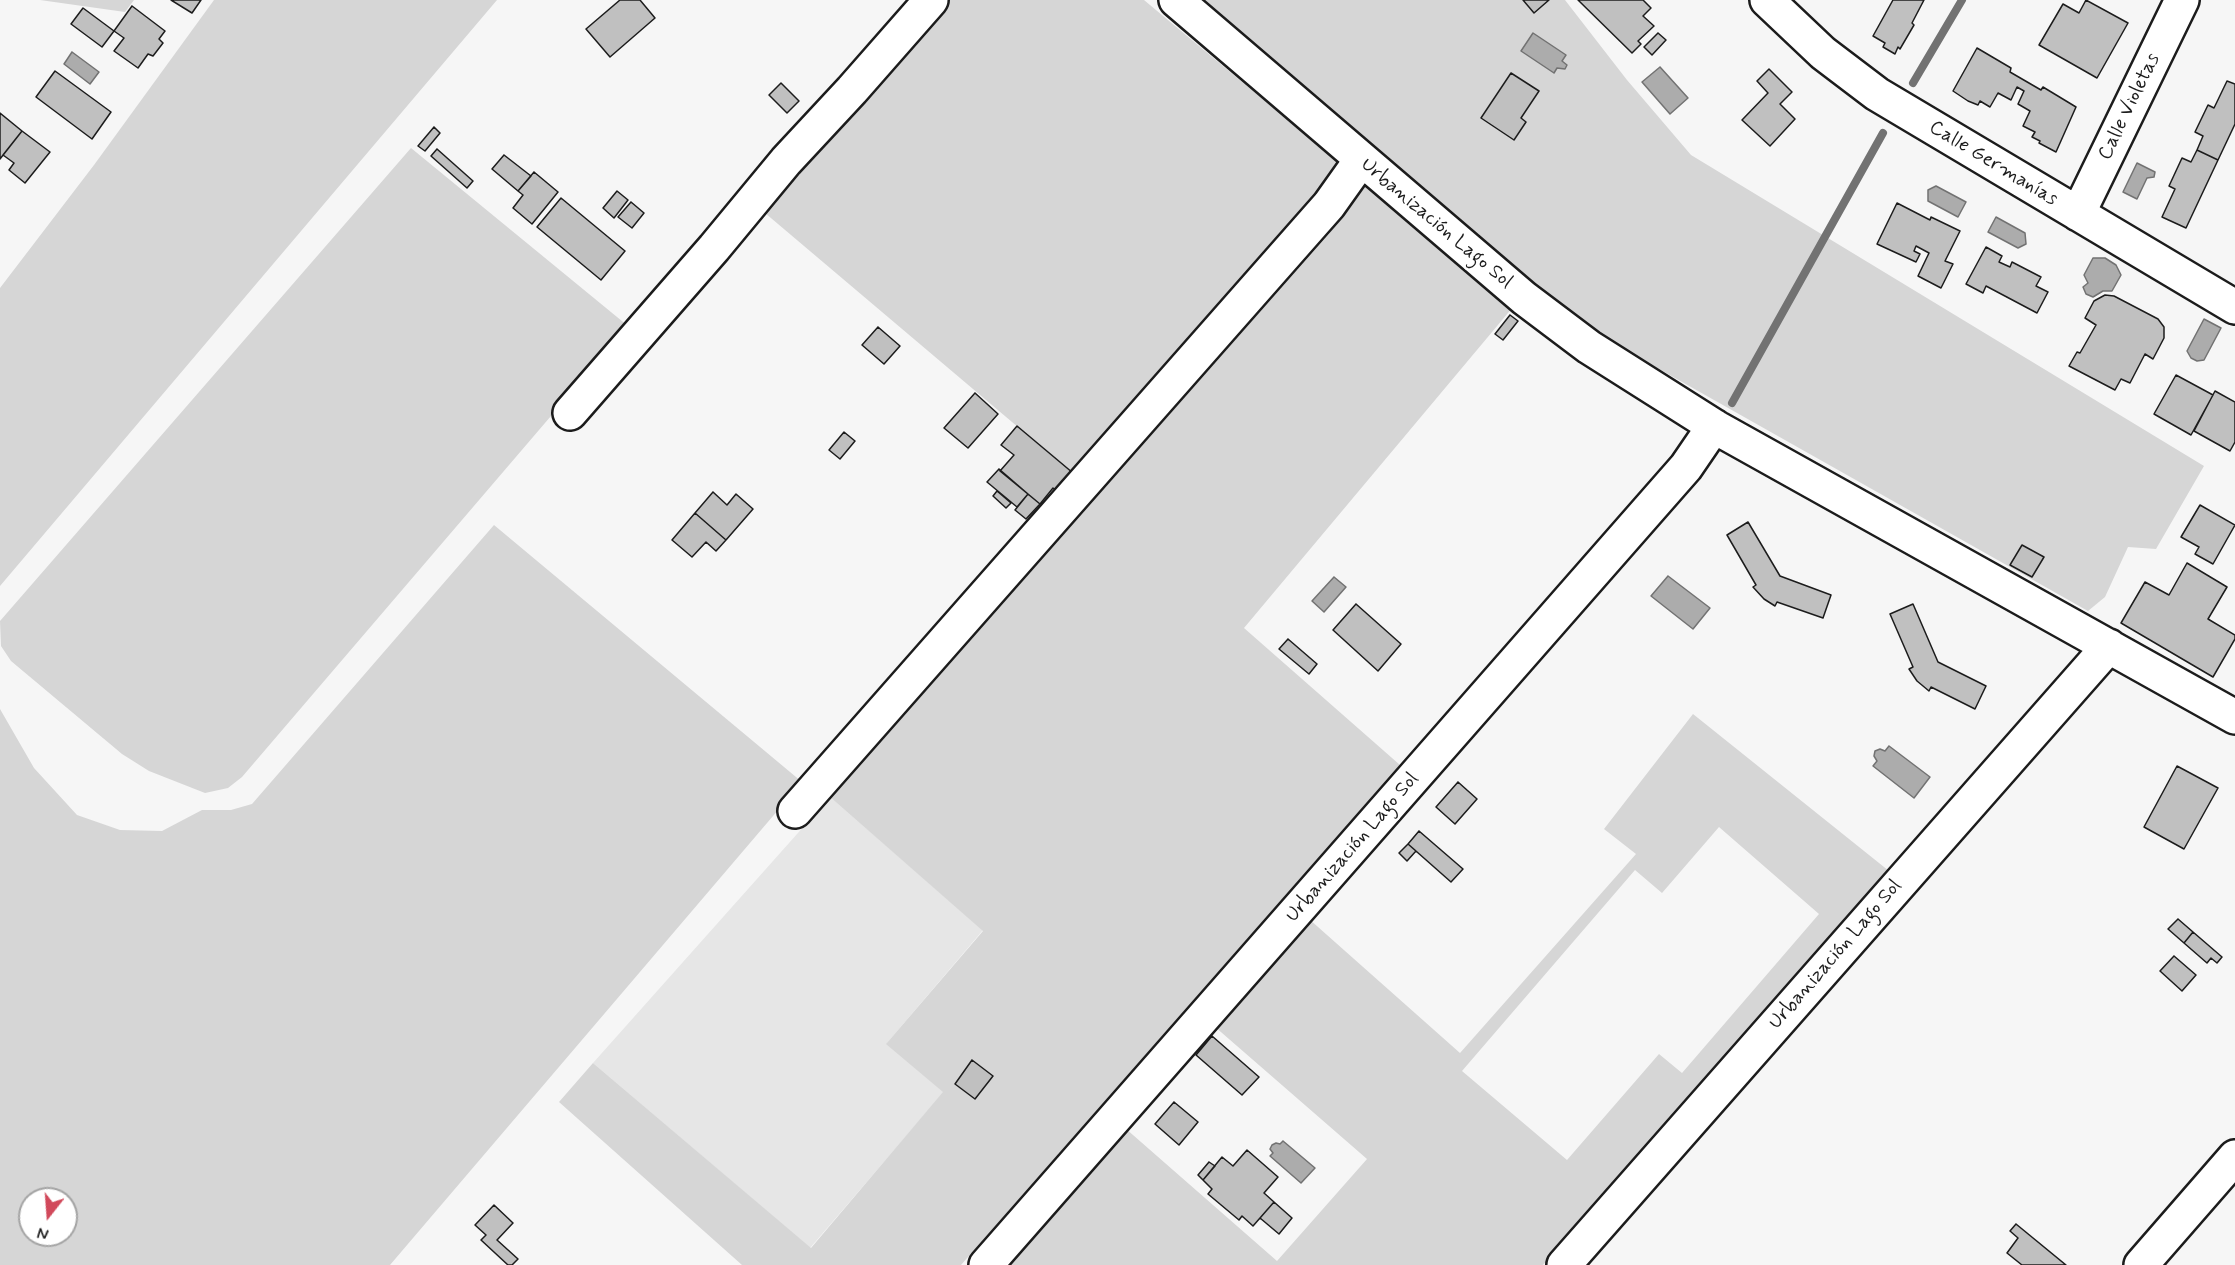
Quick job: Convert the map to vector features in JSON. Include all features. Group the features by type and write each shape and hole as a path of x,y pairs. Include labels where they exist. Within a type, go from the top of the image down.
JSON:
{"street":[{"path":"570,413 714,248 786,161 931,0"},
{"name":"Urbanización Lago Sol","path":"1176,0 1360,160 1524,298 1589,347 1714,426 2235,717"},
{"name":"Calle Germanías","path":"1767,0 1823,53 1877,94 2235,307"},
{"name":"Calle Violetas","path":"2078,214 2182,0"},
{"path":"795,811 1329,205 1360,160"},
{"name":"Urbanización Lago Sol","path":"986,1265 1686,467 1714,426"},
{"name":"Urbanización Lago Sol","path":"1564,1265 2109,646"},
{"path":"2141,1265 2235,1157"}],"shaded area":[{"path":"40,0 134,0 125,12"},
{"path":"214,0 497,0 0,586 0,288 94,165"},
{"path":"949,0 1144,0 1338,162 1335,174 1077,477 765,213"},
{"path":"1199,0 1565,0 1627,80 1691,155 2204,466 2156,549 2128,547 2105,597 2088,611 1597,334 1458,223"},
{"path":"1533,33 1566,55 1562,61 1567,65 1565,69 1557,68 1554,73 1521,51"},
{"path":"72,52 99,72 90,84 64,64"},
{"path":"1660,67 1688,98 1670,114 1642,82"},
{"path":"411,148 628,326 242,777 228,788 205,793 149,771 122,754 11,661 1,646 0,621"},
{"path":"2137,163 2155,172 2154,177 2147,178 2137,199 2123,192"},
{"path":"1365,184 1513,307 1244,628 1400,765 961,1265 742,1265 559,1102 593,1063 811,1248 943,1092 886,1044 983,931 830,797 1329,234"},
{"path":"1936,186 1966,202 1958,217 1928,201 1928,190"},
{"path":"1996,217 2025,233 2026,244 2018,248 1988,232"},
{"path":"2093,258 2105,258 2116,265 2121,275 2112,291 2103,291 2093,297 2086,294 2083,287 2088,283 2084,275"},
{"path":"2204,319 2221,328 2204,360 2197,361 2191,358 2187,351"},
{"path":"494,525 802,782 390,1265 0,1265 0,709 34,768 77,815 120,830 162,831 202,810 231,810 252,804"},
{"path":"1668,576 1710,608 1693,629 1651,596"},
{"path":"1334,577 1346,587 1324,612 1312,601"},
{"path":"1693,714 1889,871 1543,1265 1004,1265 1125,1128 1277,1261 1367,1159 1214,1026 1309,919 1460,1053 1636,854 1604,829","holes":["1719,827 1819,914 1682,1073 1659,1054 1567,1160 1462,1071 1635,870 1662,893"]},
{"path":"1889,746 1930,777 1914,798 1873,766 1877,761 1874,756 1875,751 1880,749 1885,751"},
{"path":"830,797 983,930 887,1043 944,1092 810,1248 593,1063"},
{"path":"1283,1141 1315,1168 1301,1183 1270,1156 1273,1153 1270,1149 1272,1145"}],"building":[{"path":"171,0 201,0 192,13"},
{"path":"620,0 640,0 655,18 610,57 586,29"},
{"path":"1523,0 1549,0 1534,13"},
{"path":"1578,0 1643,0 1651,8 1643,16 1654,26 1638,41 1641,44 1632,53"},
{"path":"1893,0 1924,0 1912,23 1914,25 1895,54 1883,47 1885,43 1873,36"},
{"path":"2086,0 2128,23 2097,78 2039,45 2063,4 2079,13"},
{"path":"132,6 165,31 159,39 163,43 153,56 148,54 138,68 114,51 124,38 114,31"},
{"path":"83,8 114,31 102,47 71,24"},
{"path":"1658,33 1666,40 1652,55 1644,47"},
{"path":"1977,48 2011,68 2010,72 2041,90 2043,87 2076,107 2056,152 2039,143 2040,141 2032,137 2035,132 2023,126 2030,111 2018,104 2024,91 2017,87 2011,100 1998,93 1990,107 1980,101 1978,105 1968,101 1953,91"},
{"path":"1769,69 1792,92 1780,104 1795,119 1770,146 1742,120 1768,93 1757,81"},
{"path":"55,71 111,112 92,139 36,97"},
{"path":"1511,73 1539,91 1521,118 1526,122 1514,140 1481,118"},
{"path":"2227,81 2235,84 2235,124 2218,160 2197,150 2203,136 2195,132 2208,105 2214,108"},
{"path":"781,83 799,101 787,113 769,95"},
{"path":"0,113 22,131 0,159"},
{"path":"434,127 440,133 425,151 418,146"},
{"path":"22,131 50,152 25,183 9,170 14,163 3,155"},
{"path":"437,149 473,181 467,188 431,156"},
{"path":"2197,150 2218,160 2186,228 2162,217 2175,189 2169,186 2182,158 2191,162"},
{"path":"504,155 531,176 518,191 492,169"},
{"path":"534,172 558,192 532,224 513,208 523,195 518,191"},
{"path":"617,191 628,200 614,218 603,208"},
{"path":"561,198 625,251 601,280 537,227"},
{"path":"631,202 644,213 632,228 618,217"},
{"path":"1897,203 1930,220 1931,217 1960,231 1945,261 1953,264 1941,288 1918,276 1929,253 1916,246 1914,251 1920,254 1916,262 1877,244"},
{"path":"1986,247 2002,256 1999,262 2010,267 2012,262 2041,277 2036,286 2048,292 2037,313 1986,286 1983,293 1966,284"},
{"path":"2105,295 2114,296 2158,319 2164,327 2164,338 2153,359 2145,354 2130,383 2121,379 2115,390 2069,366 2077,352 2080,353 2096,325 2085,318 2094,301"},
{"path":"1510,315 1518,321 1503,340 1495,334"},
{"path":"878,327 900,346 884,364 862,345"},
{"path":"2176,375 2213,395 2191,435 2154,414"},
{"path":"2215,391 2235,402 2235,442 2230,451 2194,431"},
{"path":"975,393 998,414 968,448 944,428"},
{"path":"1017,426 1073,473 1061,483 1064,486 1059,492 1053,488 1040,504 1000,471 1014,455 1001,445"},
{"path":"844,432 855,441 840,459 829,450"},
{"path":"999,469 1028,494 1017,507 987,482"},
{"path":"997,491 1011,503 1006,508 993,496"},
{"path":"713,492 727,505 736,494 753,509 726,540 695,513"},
{"path":"1028,494 1040,504 1026,519 1015,510"},
{"path":"2200,505 2235,525 2213,564 2195,554 2199,547 2181,537"},
{"path":"695,513 726,540 716,551 706,542 692,557 672,540"},
{"path":"1748,522 1780,576 1831,595 1823,618 1777,602 1775,606 1764,599 1753,587 1756,585 1727,535"},
{"path":"2022,545 2044,557 2032,577 2010,565"},
{"path":"2187,563 2227,587 2208,619 2235,635 2235,639 2213,677 2121,623 2145,582 2169,595"},
{"path":"1356,604 1401,644 1378,671 1333,630"},
{"path":"1913,604 1938,662 1986,686 1975,709 1931,687 1929,691 1917,681 1909,669 1913,667 1890,614"},
{"path":"1288,639 1317,664 1309,674 1279,649"},
{"path":"2177,766 2218,788 2184,849 2144,827"},
{"path":"1458,782 1477,799 1455,824 1436,807"},
{"path":"1419,831 1463,869 1451,882 1408,844"},
{"path":"1408,844 1416,851 1407,861 1399,853"},
{"path":"2178,919 2193,932 2184,943 2168,929"},
{"path":"2193,932 2222,957 2217,963 2211,958 2207,963 2184,943"},
{"path":"2174,956 2196,975 2182,991 2160,971"},
{"path":"1212,1036 1259,1077 1242,1095 1196,1055"},
{"path":"972,1060 993,1076 975,1099 955,1084"},
{"path":"1174,1102 1198,1122 1179,1145 1155,1124"},
{"path":"1247,1150 1278,1177 1264,1193 1274,1202 1253,1226 1242,1216 1239,1220 1208,1194 1212,1189 1203,1180 1222,1157 1233,1166"},
{"path":"1209,1162 1215,1166 1203,1180 1198,1175"},
{"path":"1274,1202 1292,1218 1279,1234 1260,1218"},
{"path":"494,1205 513,1223 497,1240 518,1259 512,1265 508,1265 481,1240 486,1235 475,1225"},
{"path":"2016,1224 2066,1265 2022,1265 2007,1253 2018,1238 2010,1231"}],"waterway":[{"path":"1913,83 1962,0"},
{"path":"1732,403 1883,133"}]}
